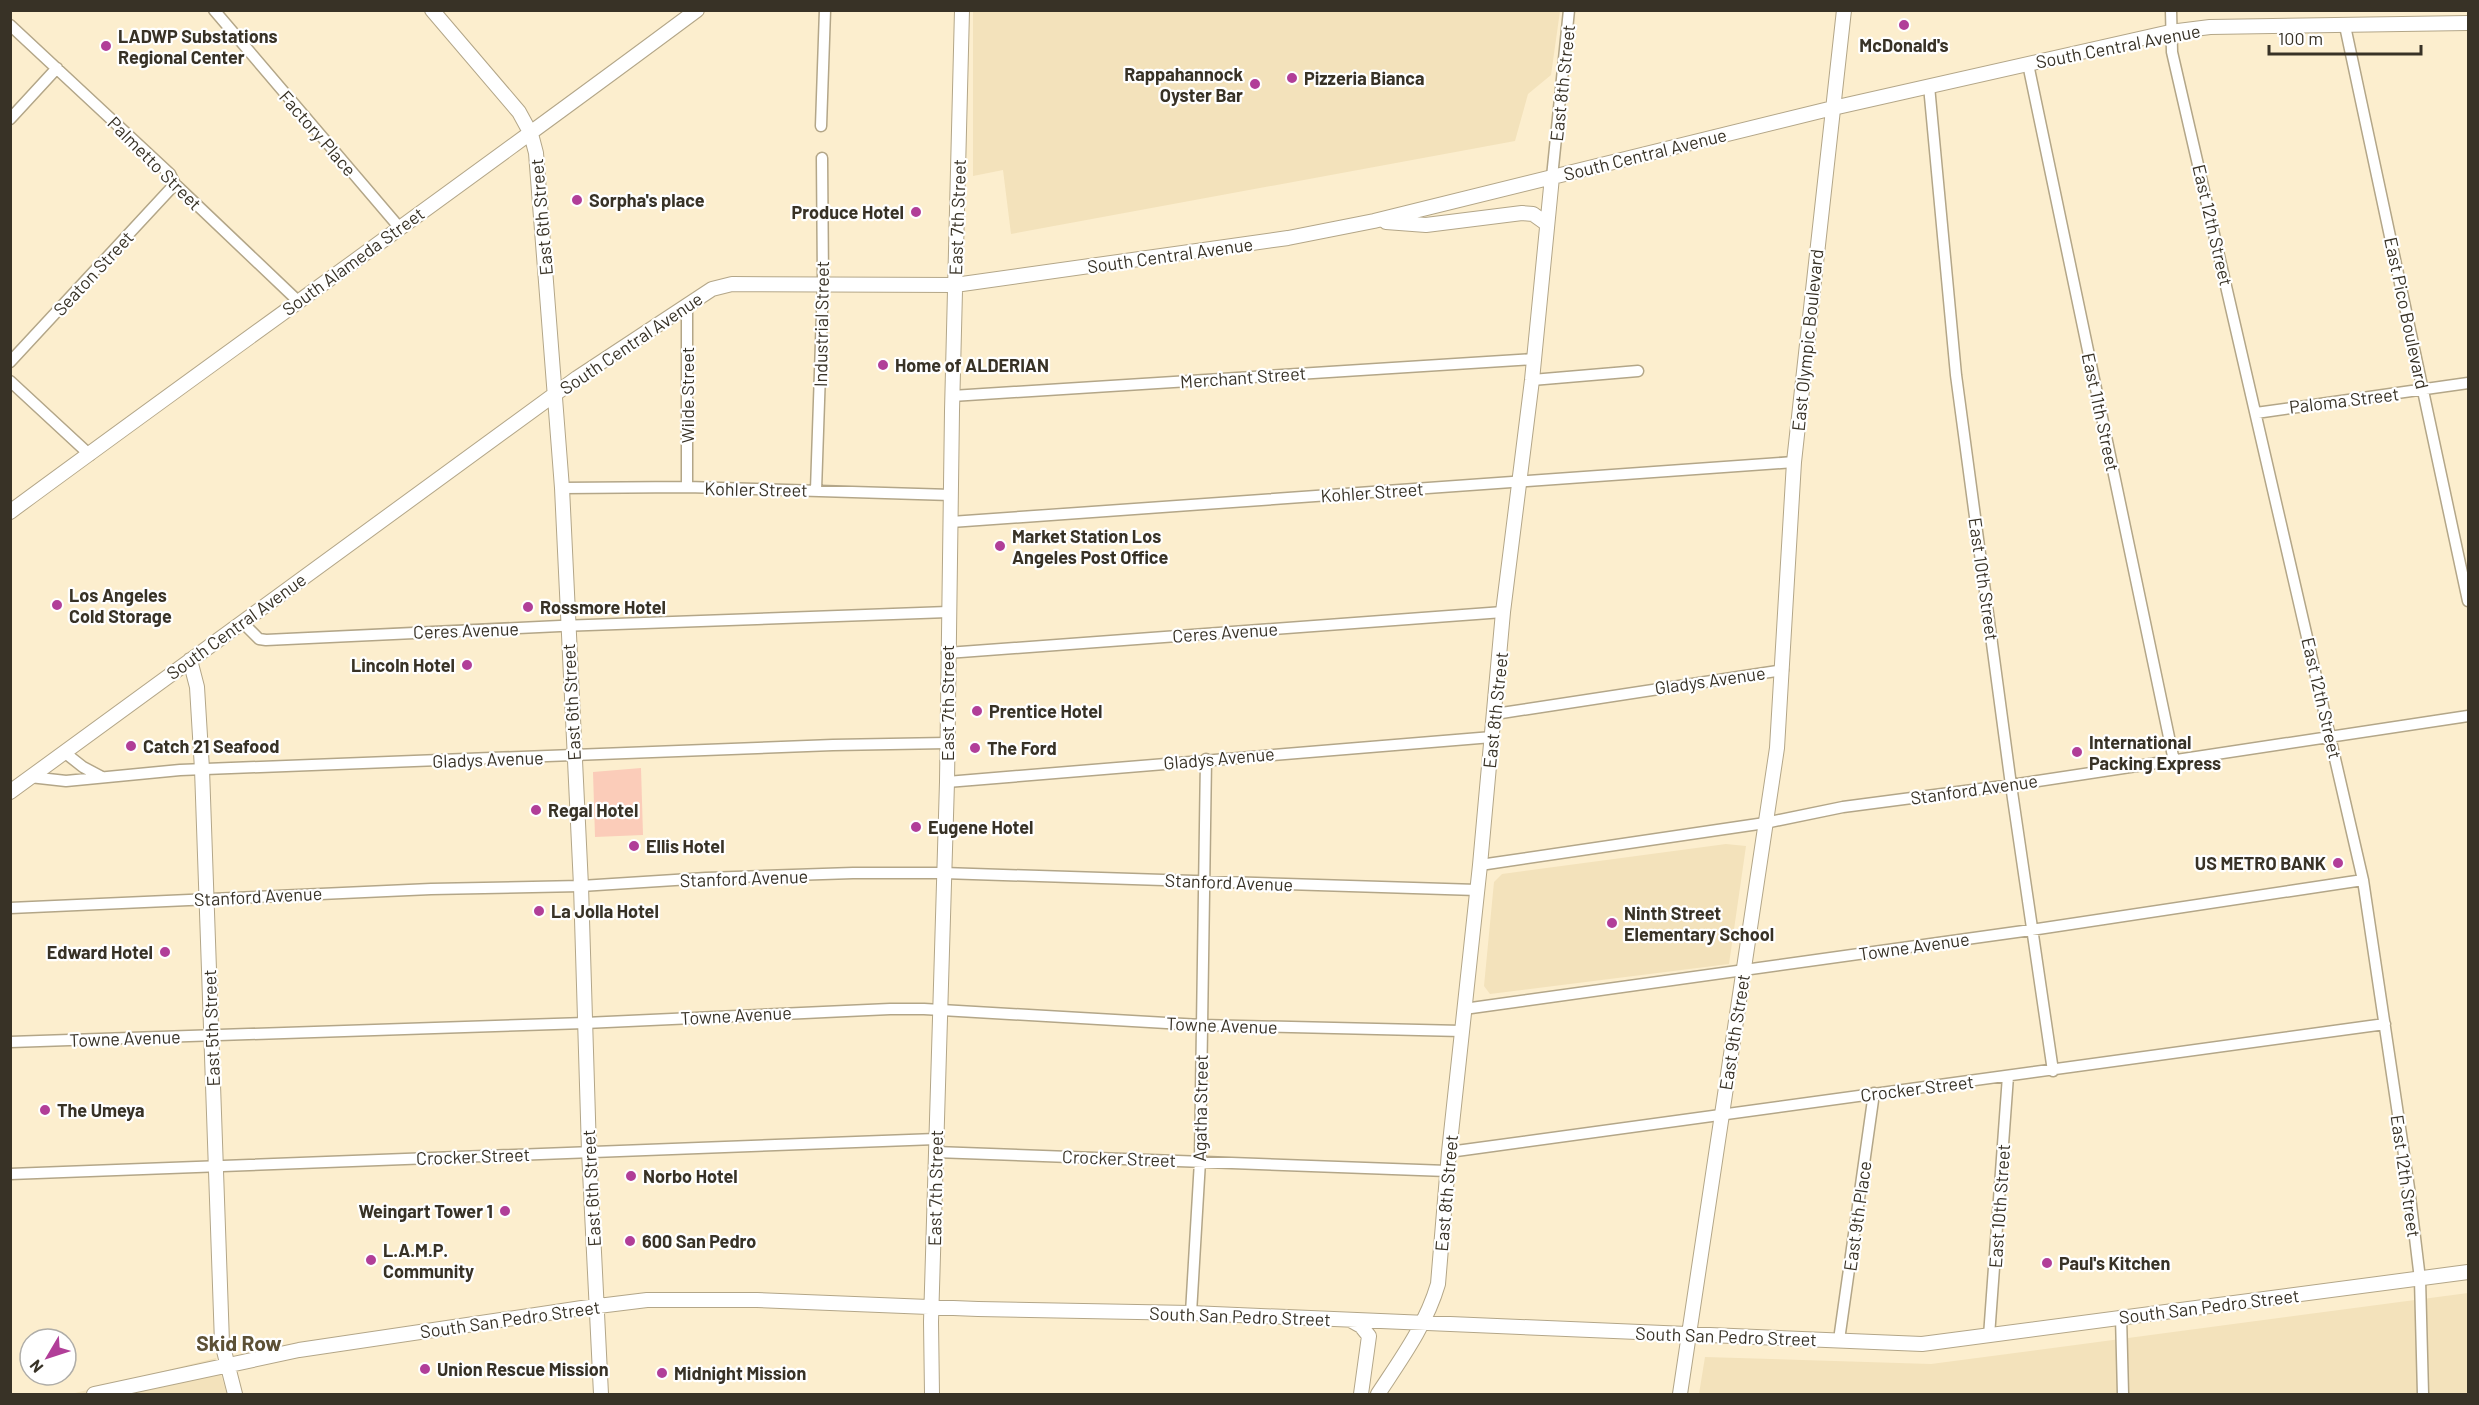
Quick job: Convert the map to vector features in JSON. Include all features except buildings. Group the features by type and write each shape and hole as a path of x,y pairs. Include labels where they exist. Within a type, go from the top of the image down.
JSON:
{"main road":[{"name":"East 6th Street","path":"432,10 519,112 531,134 540,198 562,488 581,886 589,1151 602,1395"},
{"name":"South Alameda Street","path":"10,512 399,227 531,134 697,10"},
{"name":"East 7th Street","path":"932,1395 932,1306 947,782 947,653 962,10"},
{"name":"East Olympic Boulevard","path":"1783,670 1794,462 1844,10"},
{"name":"South Central Avenue","path":"10,792 556,394 712,289 732,284 955,285 1288,238 1374,221 1833,108 2170,32 2210,27 2469,23"},
{"name":"East 8th Street","path":"1378,1395 1422,1324 1432,1305 1438,1284 1447,1171 1480,865 1503,612 1532,380 1552,177"},
{"path":"1374,221 1426,225 1522,213 1533,214 1547,224"},
{"name":"East 5th Street","path":"190,660 197,687 202,770 222,1337 226,1364 235,1395"},
{"name":"East 9th Street","path":"1680,1395 1691,1335 1721,1115 1777,748 1783,670"},
{"name":"South San Pedro Street","path":"94,1395 226,1364 299,1350 598,1305 681,1299 978,1309 1191,1313 1922,1344 2469,1272"},
{"path":"1350,1321 1361,1326 1369,1336 1361,1395"}],"street":[{"name":"Factory Place","path":"214,10 399,227"},
{"path":"821,126 825,10"},
{"name":"East 8th Street","path":"1552,177 1569,10"},
{"name":"East 12th Street","path":"2171,10 2172,52 2363,879 2420,1279 2423,1395"},
{"name":"Palmetto Street","path":"10,25 170,174 175,184 298,301"},
{"name":"East Pico Boulevard","path":"2345,26 2469,601"},
{"name":"East 11th Street","path":"2028,64 2174,761"},
{"path":"10,119 57,69"},
{"name":"East 10th Street","path":"1929,86 1956,375 2031,930 2053,1071"},
{"name":"Industrial Street","path":"816,490 823,283 822,158"},
{"name":"Seaton Street","path":"10,362 175,184"},
{"name":"Wilde Street","path":"687,304 687,488"},
{"name":"Merchant Street","path":"952,396 1533,359"},
{"path":"1532,380 1638,370"},
{"path":"10,381 90,454"},
{"name":"Paloma Street","path":"2256,412 2469,383"},
{"name":"Kohler Street","path":"951,522 1794,462"},
{"name":"Kohler Street","path":"562,488 816,490 951,495"},
{"name":"Ceres Avenue","path":"242,622 259,639 266,640 948,612"},
{"name":"Ceres Avenue","path":"947,653 1503,612"},
{"name":"Gladys Avenue","path":"1495,714 1783,670"},
{"name":"Stanford Avenue","path":"1480,865 1765,823 1843,807 2011,785 2469,716"},
{"name":"Gladys Avenue","path":"947,782 1492,737"},
{"name":"Gladys Avenue","path":"30,777 66,781 100,776 202,770 947,743"},
{"path":"64,752 83,767 100,776"},
{"name":"Agatha Street","path":"1191,1313 1200,1161 1206,759"},
{"name":"Stanford Avenue","path":"10,908 207,898 461,888 581,886 706,878 853,873 943,873 1477,890"},
{"name":"Towne Avenue","path":"1464,1010 2031,930 2363,879"},
{"name":"Towne Avenue","path":"10,1042 585,1023 808,1012 940,1010 1201,1025 1462,1031"},
{"name":"Crocker Street","path":"1449,1152 2385,1024"},
{"name":"East 10th Street","path":"1989,1336 2008,1076"},
{"name":"East 9th Place","path":"1839,1340 1874,1093"},
{"name":"Crocker Street","path":"10,1174 589,1151 936,1146 1200,1161 1447,1171"},
{"path":"2121,1316 2123,1395"}],"shaded area":[{"path":"973,10 1560,11 1551,75 1528,94 1515,141 1011,234 1003,170 973,176"},
{"path":"641,768 643,835 595,837 593,772"},
{"name":"Ninth Street Elementary School","path":"1726,844 1746,846 1729,964 1490,994 1484,986 1494,882 1502,874"},
{"path":"2468,1293 2468,1394 1699,1394 1705,1357 1931,1364"},
{"path":"216,1358 227,1394 71,1394"}],"place":[{"name":"McDonald's","path":"1904,25"},
{"name":"LADWP Substations Regional Center","path":"106,46"},
{"name":"Pizzeria Bianca","path":"1292,78"},
{"name":"Rappahannock Oyster Bar","path":"1255,84"},
{"name":"Sorpha's place","path":"577,200"},
{"name":"Produce Hotel","path":"916,212"},
{"name":"Home of ALDERIAN","path":"883,365"},
{"name":"Market Station Los Angeles Post Office","path":"1000,546"},
{"name":"Los Angeles Cold Storage","path":"57,605"},
{"name":"Rossmore Hotel","path":"528,607"},
{"name":"Lincoln Hotel","path":"467,665"},
{"name":"Prentice Hotel","path":"977,711"},
{"name":"Catch 21 Seafood","path":"131,746"},
{"name":"The Ford","path":"975,748"},
{"name":"International Packing Express","path":"2077,752"},
{"name":"Regal Hotel","path":"536,810"},
{"name":"Eugene Hotel","path":"916,827"},
{"name":"Ellis Hotel","path":"634,846"},
{"name":"US METRO BANK","path":"2338,863"},
{"name":"La Jolla Hotel","path":"539,911"},
{"name":"Ninth Street Elementary School","path":"1612,923"},
{"name":"Edward Hotel","path":"165,952"},
{"name":"The Umeya","path":"45,1110"},
{"name":"Norbo Hotel","path":"631,1176"},
{"name":"Weingart Tower 1","path":"505,1211"},
{"name":"600 San Pedro","path":"630,1241"},
{"name":"L.A.M.P. Community","path":"371,1260"},
{"name":"Paul's Kitchen","path":"2047,1263"},
{"name":"Union Rescue Mission","path":"425,1369"},
{"name":"Midnight Mission","path":"662,1373"}],"district":[{"name":"Skid Row","path":"239,1342"}]}
